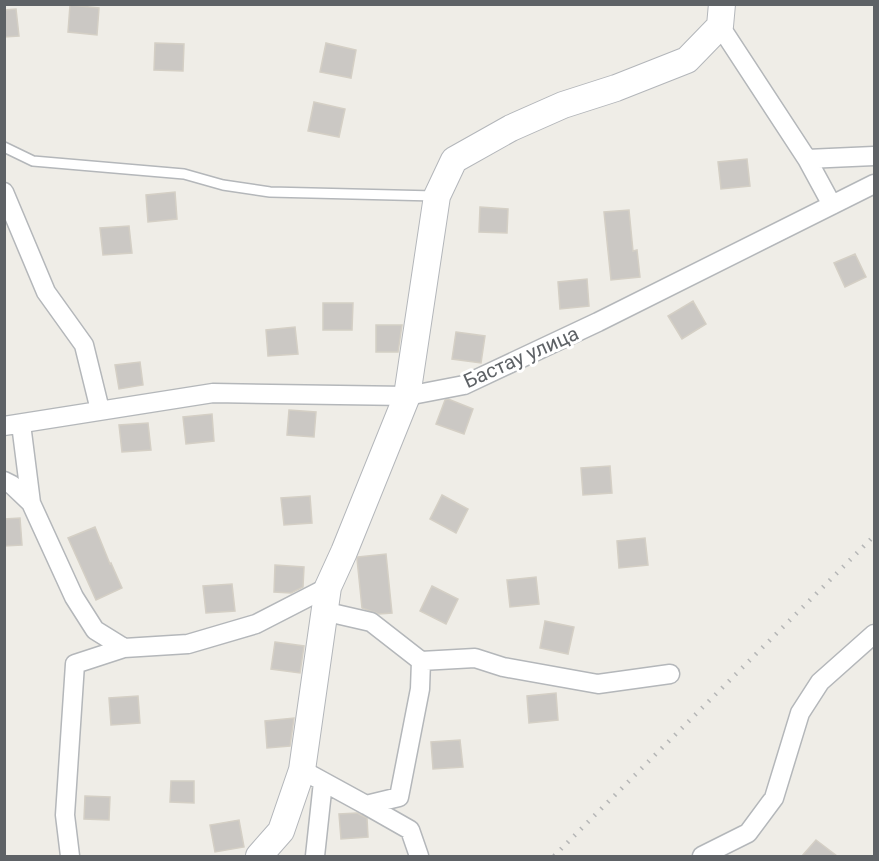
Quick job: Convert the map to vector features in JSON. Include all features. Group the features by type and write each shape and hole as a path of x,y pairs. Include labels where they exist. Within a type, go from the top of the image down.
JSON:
{"street":[{"path":"315,856 312,776 325,599 407,396 437,196 454,160 511,128 563,105 616,88 687,60 721,15 832,205"},
{"path":"807,159 874,156"},
{"name":"Бастау улица","path":"13,425 213,393 407,396 464,385 598,322 874,184"},
{"path":"4,192 46,292 84,345 100,410"},
{"path":"13,425 31,503 74,597 95,630 124,648"},
{"path":"4,481 31,503"},
{"path":"70,856 65,815 75,664 124,648 188,644 256,624 325,599 371,622 421,661 475,658 503,667 598,684 670,674"},
{"path":"702,856 748,833 774,798 800,713 820,682 874,634"},
{"path":"366,805 399,797 420,689 421,661"},
{"path":"312,776 410,830 419,856"},
{"path":"260,856 281,831 312,776"}],"lane":[{"path":"4,147 33,161 184,174 222,185 270,192 437,196"}],"building":[{"path":"70,5 99,8 97,35 68,32"},
{"path":"16,9 19,36 4,37 4,10"},
{"path":"155,43 184,44 183,71 154,70"},
{"path":"326,43 356,50 351,78 320,72"},
{"path":"314,102 345,109 339,137 308,131"},
{"path":"747,159 750,186 721,189 718,162"},
{"path":"175,192 177,219 148,222 146,195"},
{"path":"480,207 508,209 507,233 479,232"},
{"path":"629,210 633,251 637,250 640,277 611,280 604,212"},
{"path":"129,226 132,253 103,255 100,228"},
{"path":"855,254 866,277 845,287 834,263"},
{"path":"587,279 589,306 560,309 558,282"},
{"path":"693,301 706,324 682,339 668,316"},
{"path":"323,303 353,303 352,330 323,330"},
{"path":"376,325 402,325 398,352 376,352"},
{"path":"295,327 298,354 268,356 266,330"},
{"path":"456,332 485,336 481,363 452,359"},
{"path":"140,362 143,385 119,389 115,365"},
{"path":"448,399 473,409 464,434 436,424 445,400"},
{"path":"289,410 316,412 314,437 287,435"},
{"path":"212,414 214,441 186,444 183,417"},
{"path":"148,423 151,450 122,452 119,425"},
{"path":"610,466 612,493 583,495 581,468"},
{"path":"442,495 468,509 456,533 430,519"},
{"path":"310,496 312,523 284,525 281,498"},
{"path":"20,518 22,545 4,546 4,519"},
{"path":"95,527 122,588 96,600 68,538"},
{"path":"645,538 648,565 619,568 617,541"},
{"path":"386,554 392,613 379,614 362,608 357,559 358,557"},
{"path":"275,565 304,567 303,587 291,593 274,592"},
{"path":"536,577 539,604 510,607 507,580"},
{"path":"232,584 235,611 206,613 203,586"},
{"path":"432,586 458,599 446,624 420,611"},
{"path":"545,621 574,627 568,654 540,648"},
{"path":"275,642 304,646 300,673 271,669"},
{"path":"556,693 558,720 529,723 527,696"},
{"path":"138,696 140,723 111,725 109,698"},
{"path":"294,718 290,746 267,748 265,721"},
{"path":"460,740 463,767 433,769 431,742"},
{"path":"171,781 194,781 194,803 170,802"},
{"path":"85,796 110,797 109,820 84,819"},
{"path":"357,813 367,818 368,837 341,839 339,814"},
{"path":"239,820 244,847 215,852 210,825"},
{"path":"816,840 837,856 802,856"}],"railway":[{"path":"554,856 874,536"}]}
